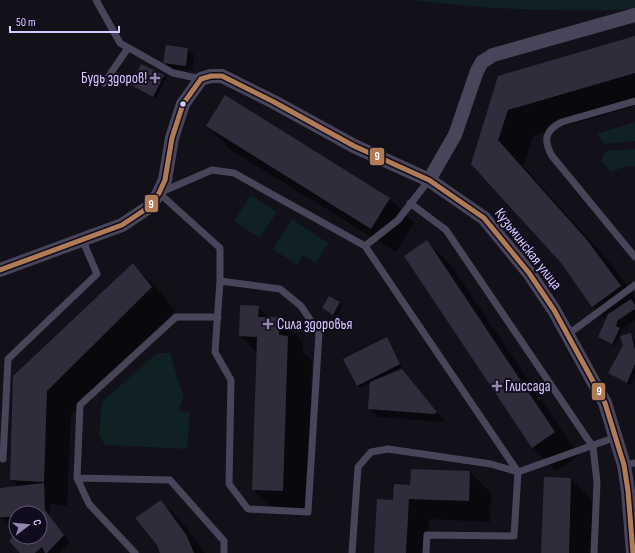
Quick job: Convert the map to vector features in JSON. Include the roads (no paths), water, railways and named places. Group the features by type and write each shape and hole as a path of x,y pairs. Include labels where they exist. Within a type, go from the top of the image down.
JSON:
{"street":[{"path":"429,180 455,135 477,71 482,62 493,55 635,15"},
{"name":"Кузьминская улица","path":"201,79 211,76 222,76 274,102 354,146 429,180 484,218 529,273 554,310 605,403 616,437 629,464 628,491 633,553"},
{"path":"0,270 122,225 149,207 160,193 165,180 172,138 183,104 201,79"}],"lane":[{"path":"96,0 120,43 173,73 201,79"},
{"path":"104,83 128,48"},
{"path":"635,101 562,122 553,126 547,136 547,146 552,156 635,257"},
{"path":"220,280 280,289 301,306 319,333 308,512 248,509 229,484 231,380 215,352 220,280 220,248 160,193 212,170 234,173 365,246 518,472 514,536 427,535 426,553"},
{"path":"365,246 398,220 429,180"},
{"path":"410,203 446,230 593,447 597,482 594,553"},
{"path":"3,459 8,359 97,274 82,239"},
{"path":"567,335 635,286"},
{"path":"135,553 89,504 77,478 80,405 176,317 218,318"},
{"path":"352,553 358,467 371,452 388,449 491,464 518,472 593,447 616,437"},
{"path":"77,478 170,480 224,541 224,553"}],"place":[{"name":"Будь здоров!","path":"155,78"},
{"name":"Сила здоровья","path":"268,324"},
{"name":"Глиссада","path":"497,386"}]}
